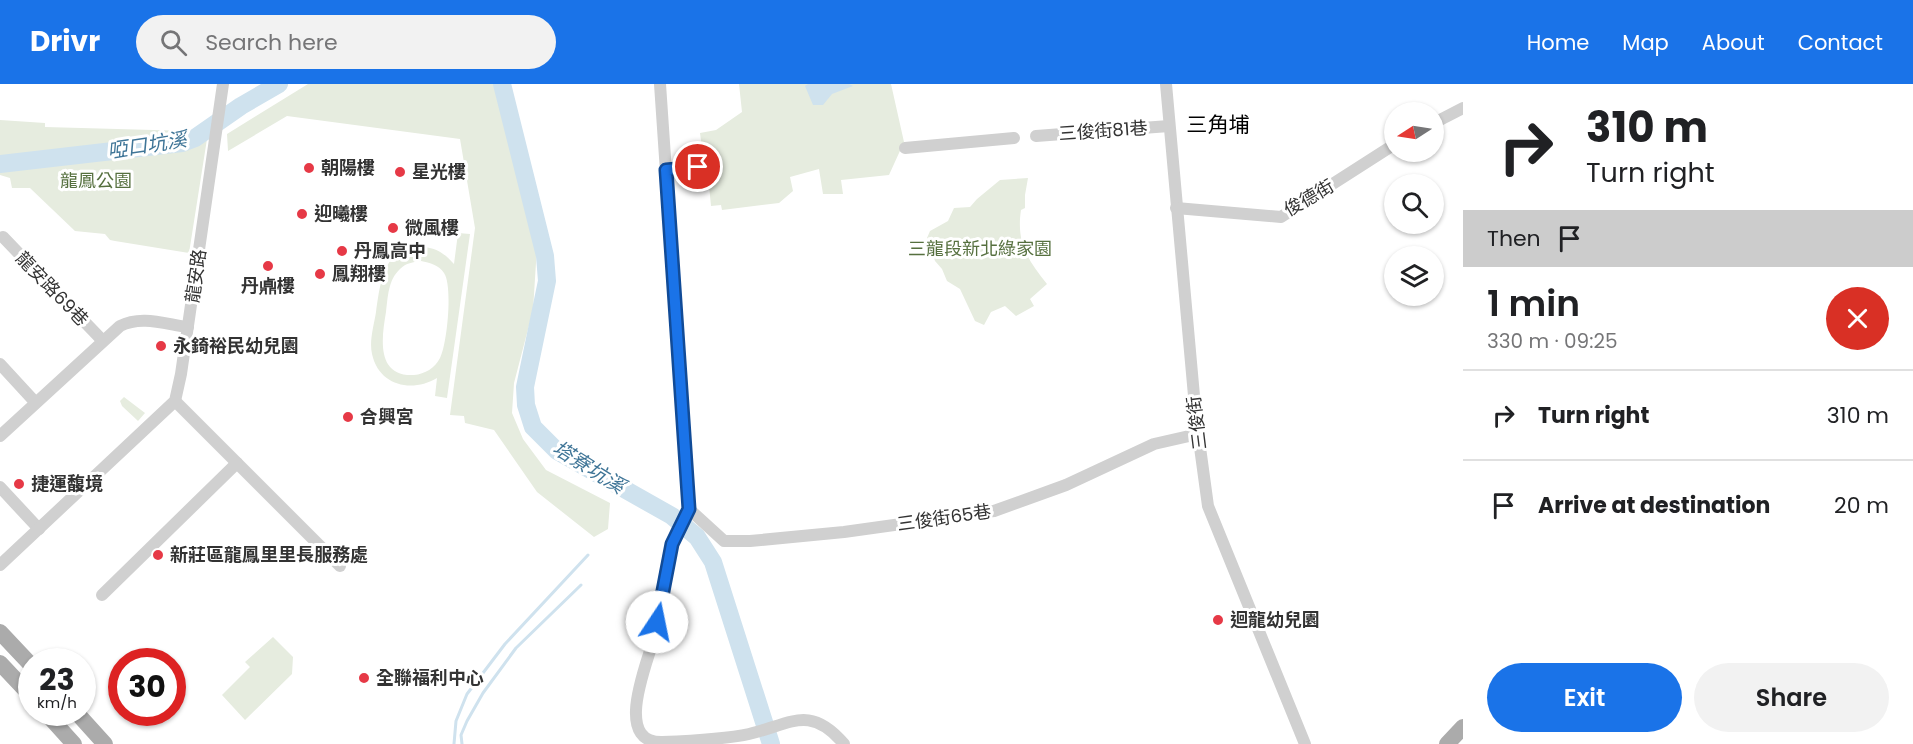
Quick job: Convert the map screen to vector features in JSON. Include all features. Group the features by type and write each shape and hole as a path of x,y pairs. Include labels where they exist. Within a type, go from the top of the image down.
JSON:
{"main road":[{"path":"0,632 18,651"},
{"path":"0,663 18,683"},
{"path":"58,726 74,744"},
{"path":"89,726 105,744"},
{"path":"1447,744 1463,727"}],"street":[{"name":"龍安路","path":"175,401 223,84"},
{"path":"660,84 687,512 672,544 653,642 639,682 637,699 639,727 644,736 653,742 748,734 775,724 806,720 819,722 832,730 844,744"},
{"name":"三俊街","path":"1166,84 1197,434 1208,506 1305,744"},
{"path":"1444,118 1463,108"},
{"name":"三俊街81巷","path":"1036,136 1169,126"},
{"path":"905,148 1014,138"},
{"name":"俊德街","path":"1176,208 1281,217 1384,151"},
{"path":"666,170 698,167"},
{"name":"龍安路69巷","path":"3,237 102,340"},
{"name":"龍安路69巷","path":"0,436 102,340 120,326 140,320 188,327"},
{"path":"0,364 35,402"},
{"path":"0,565 175,401 340,566"},
{"name":"三俊街65巷","path":"687,512 724,542 844,532 970,516 1011,506 1066,485 1154,444 1197,434"},
{"path":"102,595 237,463"},
{"path":"0,487 39,529"}],"green space":[{"path":"308,84 496,84 537,247 533,310 514,383 512,413 523,439 546,470 610,503 608,529 594,537 537,492 494,430 465,423 464,416 450,415 475,228 460,139 287,116 228,151 227,134"},
{"path":"739,84 891,84 904,142 889,175 841,180 843,194 823,194 819,169 790,177 793,191 779,203 722,210 721,205 711,206 708,175 722,173 719,153 703,156 700,133 716,130 742,112"},
{"name":"龍鳳公園","path":"0,120 45,123 45,127 190,131 184,137 138,142 140,153 189,147 207,139 189,253 110,240 105,234 75,231 30,188 12,188 10,178 0,175"},
{"name":"三龍段新北綠家園","path":"1028,178 1025,208 1021,210 1020,232 1029,259 1047,284 1030,299 1034,306 1016,316 1005,306 991,312 984,325 975,321 960,289 947,281 942,269 935,261 927,238 930,231 948,221 954,208 970,207 1000,180"},
{"path":"458,233 470,234 447,398 435,396 437,378 417,385 398,384 389,380 376,365 371,344 382,278 392,258 410,247 423,247 440,252 454,264","holes":["421,261 440,268 447,280 449,302 445,341 440,358 432,368 414,375 401,374 387,362 384,353 383,332 389,289 393,278 402,267"]},
{"path":"124,397 145,413 138,421 122,406 120,401"},
{"path":"273,637 293,657 292,674 245,720 222,695 250,667 245,662"}],"water":[{"path":"808,84 849,84 853,86 832,94 823,105 813,105 805,86"}],"waterway":[{"name":"啞口坑溪","path":"0,164 182,143 195,138 241,106 279,84"},
{"name":"塔寮坑溪","path":"502,84 545,256 547,281 525,387 526,405 533,427 557,451 672,516 697,537 713,562 771,744"},
{"path":"454,744 456,721 467,694 505,644 588,555"},
{"path":"462,744 461,735 467,721 483,693 516,648 581,585"}],"place":[{"name":"朝陽樓","path":"309,168"},
{"name":"星光樓","path":"400,172"},
{"name":"迎曦樓","path":"302,214"},
{"name":"微風樓","path":"393,228"},
{"name":"丹鳳高中","path":"342,251"},
{"name":"丹鼑樓","path":"268,266"},
{"name":"鳳翔樓","path":"320,274"},
{"name":"永錡裕民幼兒園","path":"161,346"},
{"name":"合興宮","path":"348,417"},
{"name":"捷運馥境","path":"19,484"},
{"name":"新莊區龍鳳里里長服務處","path":"158,555"},
{"name":"迴龍幼兒園","path":"1218,620"},
{"name":"全聯福利中心","path":"364,678"}],"district":[{"name":"三角埔","path":"1218,125"}],"route":[{"path":"657,622 672,544 689,509 666,170 698,167"}]}
